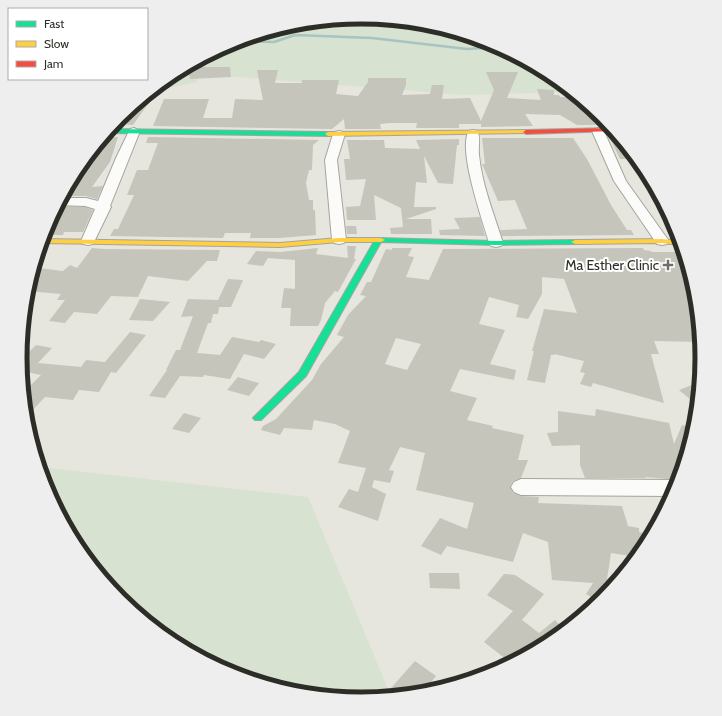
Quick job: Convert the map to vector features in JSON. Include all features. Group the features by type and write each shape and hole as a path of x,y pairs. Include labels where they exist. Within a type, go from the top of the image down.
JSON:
{"street":[{"path":"117,131 367,135 605,131"},
{"path":"88,241 104,207 118,163 134,131"},
{"path":"598,131 620,181 662,241"},
{"path":"473,133 472,150 474,168 496,243"},
{"path":"338,134 331,160 339,240"},
{"path":"66,202 86,202 104,207"},
{"path":"48,241 280,244 339,240 496,243 662,241 674,242"},
{"path":"258,418 303,374 379,240"},
{"path":"521,487 669,488"}],"green space":[{"path":"361,24 426,30 447,35 489,49 509,58 547,80 563,92 463,95 200,74 197,82 163,89 175,80 213,58 233,49 275,35 317,27"},
{"path":"46,468 308,497 389,690 361,692 339,691 296,686 275,681 233,667 213,658 175,636 125,594 96,561 83,544 61,506"}],"building":[{"path":"197,67 230,67 231,77 190,79 189,72"},
{"path":"257,70 278,70 275,83 302,83 302,80 339,80 336,94 358,96 368,82 368,78 406,78 406,85 402,95 430,94 432,85 444,85 442,99 470,98 481,121 494,90 486,72 518,72 507,98 541,100 537,89 554,90 554,95 569,97 600,125 577,125 560,115 525,114 533,126 481,127 481,124 459,124 459,128 416,128 417,123 390,123 380,124 381,129 345,129 344,119 332,129 153,126 164,99 209,99 203,118 232,118 235,99 263,100"},
{"path":"152,98 133,125 123,124"},
{"path":"609,136 612,138 629,159 620,159"},
{"path":"111,137 118,137 110,162 92,187 103,186 97,199 86,196 69,196 83,172"},
{"path":"148,137 319,140 313,145 312,170 309,170 306,183 309,200 313,200 313,210 315,210 316,235 280,238 250,238 251,233 225,233 223,238 110,236 114,229 118,229 134,195 127,195 137,170 148,170 158,143 146,143"},
{"path":"482,138 573,138 587,159 611,205 627,230 631,230 634,235 502,236 500,230 527,229 515,200 498,201 482,164 485,164"},
{"path":"459,139 453,184 438,183 424,156 427,183 416,182 414,207 436,207 436,209 406,219 431,219 432,234 391,234 390,228 403,227 401,208 374,195 376,220 347,220 346,207 360,206 366,179 346,180 344,159 350,159 347,140 384,140 385,148 420,149 416,140"},
{"path":"63,206 85,207 93,210 83,232 64,232 63,235 50,235"},
{"path":"480,217 485,236 440,235 439,230 460,229 454,218"},
{"path":"346,226 356,226 357,234 347,234"},
{"path":"347,246 356,246 354,259 356,259 338,292 335,291 325,303 318,326 290,326 291,308 281,308 284,288 295,289 295,260 268,258 263,266 247,264 256,251 280,252 318,248 316,254 348,258"},
{"path":"92,248 220,250 217,261 207,261 188,281 148,276 138,297 111,296 97,314 74,312 65,323 49,321 65,300 57,300 61,294 33,292 39,268 63,271 70,265 77,268"},
{"path":"392,248 412,248 408,256 414,257 406,277 429,280 443,249 643,248 644,250 652,252 677,252 689,293 687,294 690,302 694,342 654,341 659,354 651,354 664,403 593,383 591,387 580,384 585,373 580,372 584,361 554,354 551,355 545,383 527,380 534,351 532,351 544,309 577,313 564,279 542,277 542,294 528,319 516,317 519,305 489,297 479,324 505,330 490,364 516,370 514,380 460,369 450,391 477,398 467,420 493,426 492,428 524,435 518,460 528,460 521,478 513,481 510,486 513,493 521,496 539,497 538,503 622,506 628,526 639,528 639,532 645,534 630,556 611,553 607,579 610,581 593,598 586,594 593,583 552,580 548,542 523,533 513,562 447,546 441,555 421,546 440,518 467,529 474,503 416,490 425,453 400,447 389,470 394,471 390,483 374,480 372,487 386,494 378,521 338,507 349,489 358,492 366,468 338,463 350,431 335,424 314,420 312,430 284,428 280,435 261,430 263,426 276,419 312,380 321,364 344,337 337,335 348,315 366,296 360,295 367,282 371,282 386,249 392,250","holes":["396,338 421,344 407,370 385,364"]},
{"path":"228,279 243,280 231,307 219,307 218,314 213,314 211,323 208,323 197,353 220,355 232,337 259,342 261,340 276,344 264,359 244,354 230,379 204,375 203,377 180,376 165,398 149,396 167,370 176,350 180,350 193,316 181,317 188,299 218,300"},
{"path":"140,299 170,302 153,321 129,320"},
{"path":"130,332 146,335 116,373 111,372 99,392 79,390 73,400 45,397 31,411 29,387 41,375 28,372 27,354 36,345 52,348 38,363 81,367 86,360 105,362"},
{"path":"238,377 259,383 249,396 227,390"},
{"path":"694,384 692,401 679,390"},
{"path":"596,409 669,423 674,444 682,425 688,427 672,479 645,477 646,478 585,478 580,465 580,445 552,446 547,433 558,432 558,411 595,416"},
{"path":"184,413 201,418 189,433 172,429"},
{"path":"429,573 459,573 460,589 430,588"},
{"path":"504,574 515,575 544,594 522,620 539,633 555,620 561,626 547,636 506,659 484,642 513,611 487,595"},
{"path":"415,661 436,676 428,685 389,690"}],"waterway":[{"path":"255,42 274,42 295,35 372,38 467,49 486,48"}],"traffic: fast":[{"path":"116,131 328,134"},
{"path":"258,418 303,374 379,240"},
{"path":"381,240 496,243 575,242"}],"traffic: slow":[{"path":"328,134 526,132"},
{"path":"48,241 280,245 339,240 381,240"},
{"path":"575,242 662,241 674,242"}],"traffic: jam":[{"path":"526,132 605,130"}],"place":[{"name":"Ma Esther Clinic","path":"668,265"}]}
